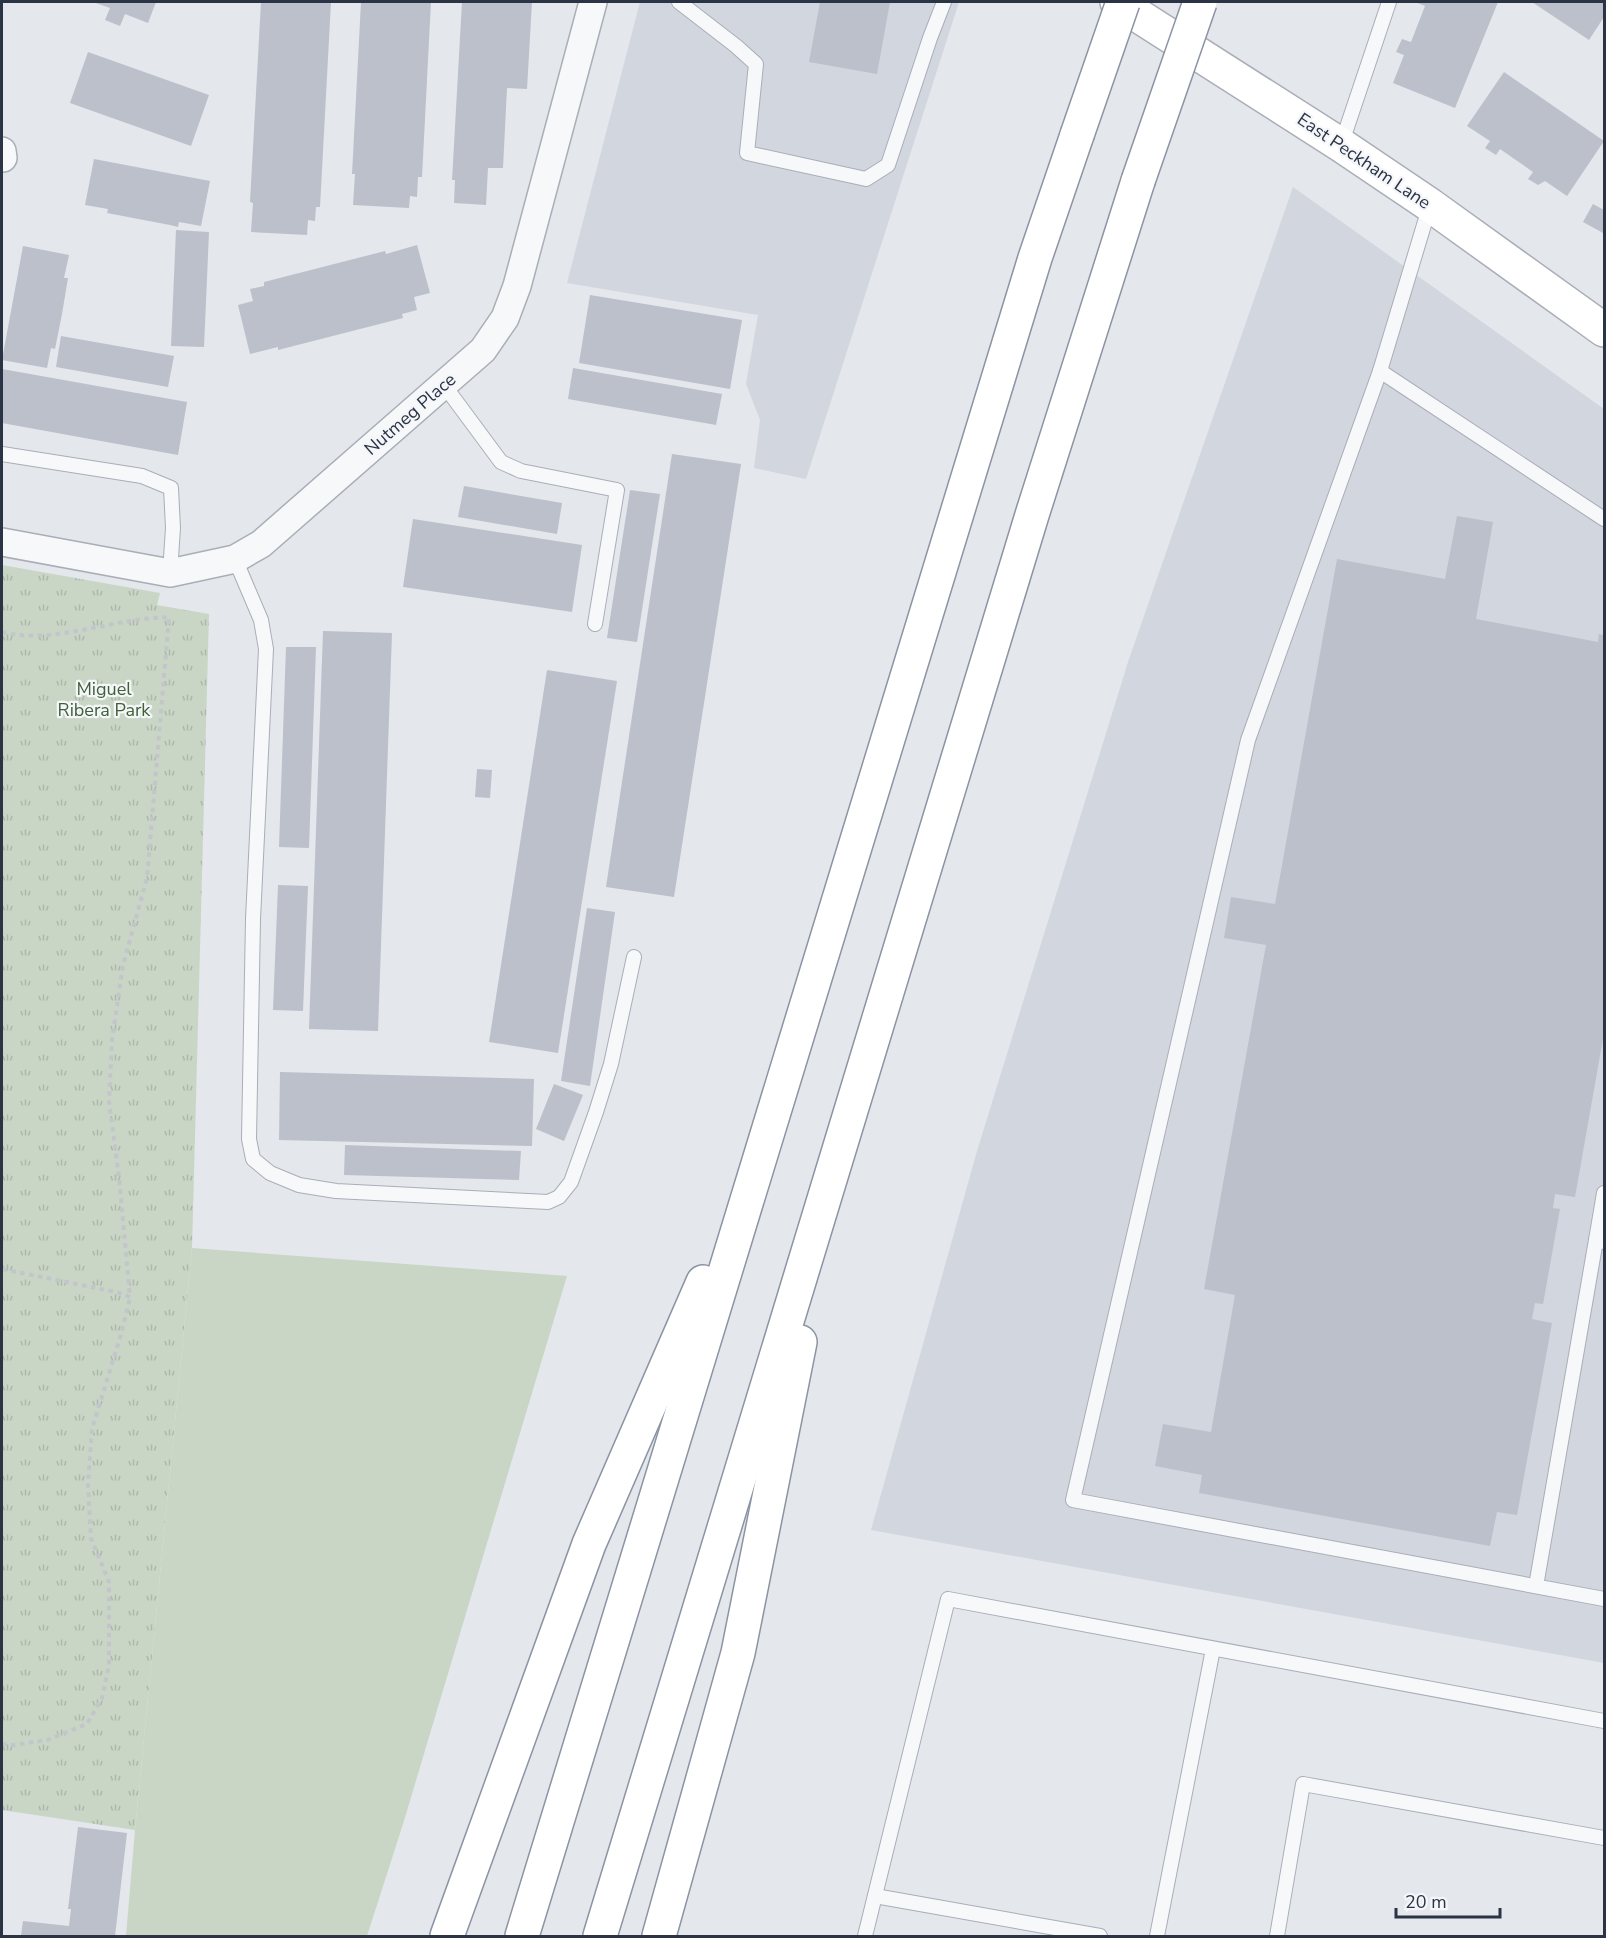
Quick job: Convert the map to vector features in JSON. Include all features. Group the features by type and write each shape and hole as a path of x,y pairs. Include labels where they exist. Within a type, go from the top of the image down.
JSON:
{"main road":[{"name":"East Peckham Lane","path":"1117,2 1341,145 1430,205 1605,330"},
{"path":"522,1936 1032,269 1123,2"},
{"path":"600,1936 1029,526 1138,181 1200,2"},
{"path":"447,1936 589,1544 767,1135"},
{"path":"659,1936 738,1653 839,1149"}],"street":[{"name":"Nutmeg Place","path":"2,542 170,573 235,559 261,544 483,350 505,318 517,286 592,2"}],"lane":[{"path":"679,2 756,64 747,153 866,179 888,165 944,2"},
{"path":"1341,145 1389,2"},
{"path":"1430,205 1380,371 1248,740 1073,1500 1605,1599"},
{"path":"1380,371 1605,519"},
{"path":"444,385 501,462 521,471 617,490 595,624"},
{"path":"2,454 142,476 171,488 170,573"},
{"path":"235,559 261,620 266,649 253,931 249,1139 253,1159 270,1173 299,1185 336,1191 548,1203 559,1197 571,1182 596,1112 611,1064 634,957"},
{"path":"1536,1586 1600,1241 1605,1193"},
{"path":"866,1936 948,1599 1605,1721"},
{"path":"1157,1936 1213,1649"},
{"path":"1277,1936 1303,1784 1605,1838"},
{"path":"875,1896 1100,1936"}],"path":[{"path":"2,632 17,637 69,632 169,617 147,879 123,966 111,1040 109,1102 119,1177 130,1297 92,1429 88,1484 91,1538 109,1582 108,1665 102,1698 87,1724 47,1740 14,1745 2,1744"},
{"path":"2,1269 116,1292 130,1297"}],"shaded area":[{"path":"640,2 959,2 806,479 754,468 760,420 746,384 758,315 567,283"},
{"path":"1293,187 1604,409 1604,1663 871,1530 977,1151 1128,662"}],"green space":[{"name":"Miguel Ribera Park","path":"2,565 160,593 157,605 209,614 192,1248 135,1830 2,1810"},
{"path":"192,1248 567,1276 403,1824 367,1936 126,1936"}],"building":[{"path":"93,2 156,2 148,23 125,14 120,26 105,20 110,8"},
{"path":"261,2 331,2 320,207 316,207 315,221 308,220 307,235 251,232 253,203 250,202"},
{"path":"361,2 431,2 422,177 418,177 417,197 410,196 409,208 353,205 355,174 352,174"},
{"path":"462,2 532,2 527,89 507,88 503,168 488,168 486,205 454,203 455,180 452,180"},
{"path":"820,2 890,2 877,74 809,62"},
{"path":"1415,2 1498,2 1455,108 1393,83 1404,55 1396,52 1402,39 1411,42 1425,6"},
{"path":"1532,2 1604,2 1604,17 1589,40"},
{"path":"88,52 209,95 191,146 70,103"},
{"path":"1504,72 1604,141 1567,196 1545,181 1538,185 1528,179 1533,172 1500,149 1496,155 1485,148 1490,141 1467,126"},
{"path":"94,159 210,181 201,226 179,222 178,227 107,213 108,209 85,205"},
{"path":"1593,204 1604,210 1603,233 1583,222"},
{"path":"176,230 209,232 204,347 171,346"},
{"path":"417,245 430,293 414,297 417,310 402,314 403,318 278,350 278,347 250,354 238,305 253,301 250,289 264,286 264,282"},
{"path":"23,246 69,255 64,278 68,278 62,314 55,349 51,348 47,368 2,360"},
{"path":"590,295 742,320 730,389 579,363"},
{"path":"61,336 174,356 168,387 56,367"},
{"path":"573,368 722,394 716,425 568,399"},
{"path":"2,369 187,402 178,455 2,423"},
{"path":"672,454 741,464 674,897 606,887"},
{"path":"464,486 562,503 557,534 458,517"},
{"path":"630,490 660,494 637,642 607,638"},
{"path":"1457,516 1493,522 1476,619 1598,642 1599,634 1604,635 1604,1033 1575,1197 1555,1194 1553,1208 1560,1209 1543,1304 1535,1303 1532,1319 1552,1323 1517,1515 1497,1512 1490,1546 1199,1493 1202,1475 1155,1466 1163,1424 1211,1432 1235,1295 1204,1289 1266,945 1224,938 1231,897 1275,904 1337,559 1445,579"},
{"path":"413,519 582,545 572,612 403,587"},
{"path":"323,631 392,633 378,1031 309,1029"},
{"path":"286,647 316,647 309,848 279,847"},
{"path":"547,670 617,681 558,1053 489,1042"},
{"path":"477,769 492,770 490,798 475,797"},
{"path":"278,885 308,886 303,1011 273,1010"},
{"path":"587,908 615,912 590,1086 561,1081"},
{"path":"280,1072 534,1079 532,1146 279,1140"},
{"path":"554,1084 583,1095 564,1141 536,1129"},
{"path":"345,1145 521,1151 519,1180 344,1175"},
{"path":"78,1827 127,1833 115,1936 21,1936 23,1921 69,1926 71,1909 68,1909"}]}
